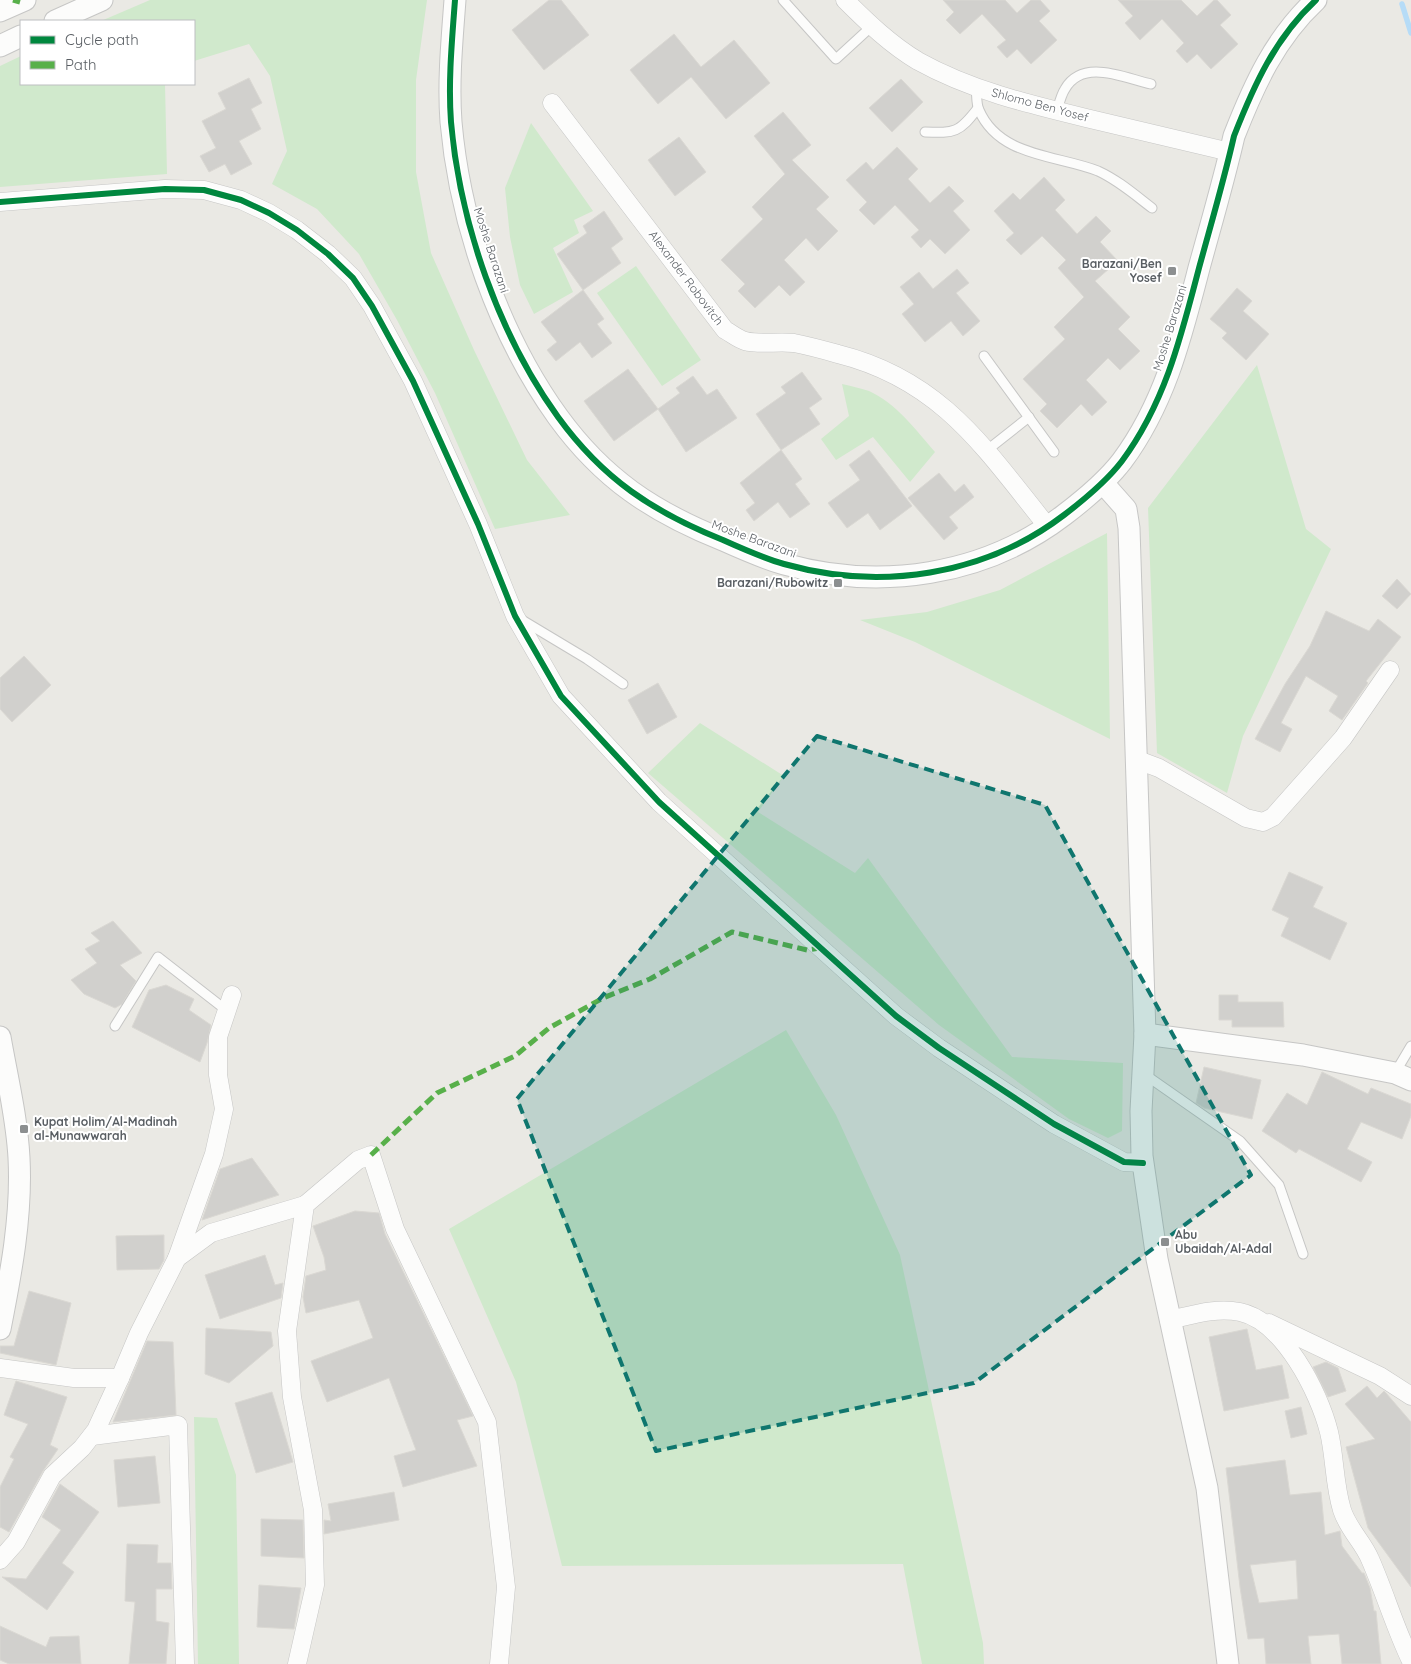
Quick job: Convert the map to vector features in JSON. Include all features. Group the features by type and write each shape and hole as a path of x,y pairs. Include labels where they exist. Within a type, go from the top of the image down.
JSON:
{"street":[{"path":"0,11 25,0"},
{"path":"57,20 102,0"},
{"name":"Moshe Barazani","path":"455,0 451,75 451,121 466,211 477,252 492,292 534,381 558,417 596,464 619,485 708,534 784,564 859,576 905,576 985,560 1026,541 1048,527 1104,483 1137,439 1173,366 1230,152 1246,106 1273,50 1291,26 1316,0"},
{"name":"Shlomo Ben Yosef","path":"845,0 872,26 917,60 976,87 1016,101 1230,152"},
{"path":"0,46 20,36"},
{"name":"Alexander Robovitch","path":"552,103 724,330 745,341 793,343 841,354 881,368 910,382 934,398 960,422 1048,527"},
{"path":"0,202 165,189 204,190 241,200 268,213 297,230 328,254 352,278 372,306 413,381 478,524 515,616 561,696 624,767 660,802 896,1016 939,1048 1054,1124 1124,1162 1143,1163"},
{"path":"1104,483 1116,494 1126,509 1129,528 1145,1034 1141,1111 1143,1163 1169,1320 1206,1488 1228,1664"},
{"path":"1135,759 1159,768 1246,818 1263,822 1273,817 1343,738 1390,670"},
{"path":"0,1560 16,1542 52,1476 92,1436 177,1258 214,1154 224,1109 218,1075 218,1037 229,1002"},
{"path":"1145,1034 1303,1055 1403,1077"},
{"path":"0,1037 13,1109 19,1158 18,1222 0,1329"},
{"path":"177,1258 211,1233 305,1205 358,1160 371,1155 395,1229 487,1422 506,1587 499,1664"},
{"path":"297,1664 315,1585 313,1510 292,1397 286,1331 305,1205"},
{"path":"1169,1320 1212,1310 1240,1312 1349,1360 1380,1376 1411,1396"},
{"path":"1259,1319 1293,1353 1315,1394 1329,1432 1342,1510 1350,1528 1370,1558 1395,1628 1411,1661"},
{"path":"0,1368 74,1378 120,1378"},
{"path":"92,1436 178,1424 184,1664"}],"lane":[{"path":"783,0 836,59 872,26"},
{"path":"1057,111 1065,89 1077,75 1092,70 1151,84"},
{"path":"976,87 978,108 988,127 1003,141 1032,153 1098,172 1123,186 1152,208"},
{"path":"925,132 950,133 966,124 978,108"},
{"path":"984,356 1054,452"},
{"path":"986,451 1028,418"},
{"path":"515,616 587,659 623,684"},
{"path":"115,1026 158,957 229,1002"},
{"path":"1403,1077 1411,1046"},
{"path":"1143,1073 1240,1141 1279,1185 1304,1254"}],"highlighted area":[{"path":"817,736 1045,805 1251,1175 974,1383 656,1451 517,1099"}],"green space":[{"path":"150,0 427,0 416,80 416,172 431,253 474,350 527,460 570,515 495,529 435,393 397,320 359,254 317,209 272,184 287,151 270,76 249,44 195,61 195,20 103,20"},
{"path":"20,56 20,85 165,85 167,174 0,187 0,66"},
{"path":"531,123 593,211 574,220 579,233 553,248 573,292 534,314 520,285 510,237 505,188"},
{"path":"636,266 701,360 662,386 597,293"},
{"path":"1257,365 1306,529 1331,549 1243,736 1227,793 1157,753 1148,508"},
{"path":"842,384 869,391 888,402 935,452 910,482 873,437 836,460 821,439 849,416"},
{"path":"1107,533 1110,739 915,642 860,620 927,612 1000,590"},
{"path":"700,723 784,776 758,812 855,873 868,858 1012,1057 1123,1063 1122,1131 1108,1138 1069,1119 939,1025 648,773"},
{"path":"786,1030 836,1115 900,1255 983,1643 984,1664 922,1664 903,1564 562,1566 516,1382 449,1229"},
{"path":"194,1417 217,1418 236,1475 239,1664 198,1664"}],"building":[{"path":"549,0 561,0 589,35 544,70 512,30"},
{"path":"943,0 1005,0 1017,13 1031,0 1040,0 1050,11 1039,21 1057,40 1031,64 1017,49 1007,58 997,47 1006,40 982,14 960,34 946,20 954,12"},
{"path":"1118,0 1181,0 1197,16 1214,0 1217,0 1231,15 1220,25 1238,44 1211,69 1197,54 1187,63 1176,51 1184,43 1162,19 1140,40 1125,23 1133,16"},
{"path":"674,34 701,67 734,40 770,83 726,119 691,77 658,104 630,70"},
{"path":"249,78 262,103 251,109 261,129 239,141 252,164 231,175 225,164 209,172 200,156 216,148 202,121 226,109 218,93"},
{"path":"901,79 923,102 892,132 869,108"},
{"path":"783,112 811,145 792,160 829,197 816,209 838,231 818,251 806,238 784,260 805,282 790,296 779,285 755,308 738,291 745,284 721,260 763,219 752,207 785,174 754,136"},
{"path":"679,137 706,172 675,196 648,160"},
{"path":"897,147 918,169 908,179 930,203 949,186 964,201 953,211 970,230 945,254 930,239 921,248 911,237 919,230 895,205 874,225 859,210 867,202 846,180 866,162 873,170"},
{"path":"1044,177 1065,200 1055,210 1077,234 1096,216 1111,231 1100,242 1118,261 1095,281 1130,317 1118,329 1140,351 1120,370 1108,358 1086,380 1107,402 1092,416 1081,404 1057,428 1040,411 1047,404 1023,379 1065,339 1054,327 1084,297 1058,268 1066,260 1042,236 1021,255 1006,240 1014,233 994,211 1013,193 1020,200"},
{"path":"604,211 623,239 611,248 621,263 583,290 557,254 587,233 583,226"},
{"path":"957,269 969,283 956,293 980,321 963,336 951,321 925,342 902,314 914,304 900,287 919,272 933,289"},
{"path":"1237,288 1252,301 1243,311 1269,334 1246,360 1222,338 1227,333 1210,319"},
{"path":"583,290 604,319 597,324 612,343 592,358 580,342 556,361 547,350 557,342 541,322"},
{"path":"628,369 658,409 614,441 584,401"},
{"path":"802,372 822,399 809,408 820,424 781,450 756,414 786,393 781,387"},
{"path":"693,376 707,395 717,389 737,418 686,452 658,409 680,393 676,388"},
{"path":"781,450 802,479 795,484 810,504 790,518 778,502 754,521 746,510 755,503 740,483"},
{"path":"869,450 912,506 880,530 868,513 847,528 828,503 860,480 849,465"},
{"path":"939,473 955,492 964,484 974,497 949,517 958,528 944,540 908,498"},
{"path":"1397,579 1411,594 1397,609 1382,596"},
{"path":"1326,611 1369,631 1378,619 1401,637 1366,681 1368,683 1342,720 1329,711 1338,696 1306,676 1281,723 1292,729 1280,752 1255,739 1285,684 1310,646"},
{"path":"24,656 51,685 12,722 0,709 0,678"},
{"path":"658,683 677,717 647,734 628,700"},
{"path":"1289,872 1323,887 1313,907 1347,923 1330,960 1281,936 1289,918 1272,910"},
{"path":"113,921 142,953 120,965 136,981 122,1004 115,1008 84,994 71,980 97,963 85,949 100,941 91,933"},
{"path":"166,985 194,999 189,1010 211,1025 200,1062 132,1027 149,990"},
{"path":"1219,995 1238,995 1238,1002 1283,1002 1284,1027 1232,1027 1232,1020 1219,1020"},
{"path":"1204,1067 1261,1080 1252,1119 1204,1108 1196,1103"},
{"path":"1322,1072 1368,1094 1371,1088 1411,1104 1411,1116 1402,1139 1361,1122 1347,1149 1372,1162 1361,1182 1299,1149 1296,1153 1262,1131 1287,1093 1307,1105"},
{"path":"252,1158 279,1195 202,1220 220,1169"},
{"path":"355,1211 379,1213 385,1234 473,1416 457,1420 477,1466 403,1487 394,1456 416,1450 389,1378 327,1402 311,1361 373,1338 359,1300 306,1313 303,1297 306,1276 326,1270 324,1257 313,1226"},
{"path":"164,1235 164,1260 159,1269 117,1270 116,1236"},
{"path":"265,1255 275,1285 283,1283 281,1298 220,1319 205,1275"},
{"path":"29,1291 71,1303 56,1365 0,1353 0,1346 14,1346"},
{"path":"206,1328 271,1332 273,1346 229,1383 205,1374"},
{"path":"1247,1329 1256,1370 1282,1365 1289,1398 1224,1411 1209,1337"},
{"path":"147,1341 173,1342 176,1415 113,1422"},
{"path":"1326,1362 1338,1368 1346,1391 1328,1397 1313,1367"},
{"path":"16,1381 67,1397 50,1445 58,1449 43,1471 9,1532 0,1527 0,1487 14,1459 10,1457 28,1424 4,1415"},
{"path":"1367,1386 1377,1398 1384,1391 1411,1422 1411,1587 1368,1528 1346,1447 1375,1439 1345,1404"},
{"path":"272,1392 293,1462 256,1473 235,1403"},
{"path":"1301,1407 1307,1434 1291,1438 1285,1411"},
{"path":"155,1456 160,1503 118,1507 114,1460"},
{"path":"1285,1460 1290,1495 1321,1492 1325,1535 1340,1531 1342,1546 1362,1573 1364,1573 1370,1588 1374,1611 1376,1611 1381,1664 1342,1664 1339,1634 1308,1636 1311,1664 1266,1664 1264,1638 1248,1639 1226,1468","holes":["1296,1560 1298,1599 1259,1603 1250,1565"]},
{"path":"60,1484 99,1512 62,1563 74,1572 47,1610 2,1577 26,1579 61,1530 42,1517"},
{"path":"394,1492 399,1520 324,1534 324,1520 331,1521 328,1504"},
{"path":"261,1519 303,1520 304,1558 261,1556"},
{"path":"127,1544 158,1545 157,1563 171,1563 172,1589 156,1589 156,1621 169,1623 166,1664 129,1664 135,1602 125,1601"},
{"path":"259,1585 301,1588 294,1629 257,1627"},
{"path":"0,1626 46,1647 50,1637 79,1636 81,1664 9,1664 0,1660"}],"waterway":[{"path":"1402,4 1411,33"}],"marked path":[{"path":"13,0 20,2"},
{"path":"371,1155 437,1093 515,1056 549,1028 603,998 650,979 732,932 807,950 820,948"}],"cycle path":[{"path":"455,0 450,107 456,161 463,200 473,239 501,315 518,351 558,417 575,439 612,476 631,491 674,518 768,559 820,572 857,576 894,576 930,572 966,564 1000,552 1033,536 1064,515 1102,483 1122,461 1150,416 1170,369 1222,186 1234,136 1258,81 1277,46 1316,0"},
{"path":"0,202 165,189 204,190 241,200 269,213 297,230 328,254 353,278 372,306 413,381 478,524 515,616 561,696 659,802 896,1016 939,1048 1054,1124 1124,1162 1143,1163"}],"place":[{"name":"Barazani/Ben Yosef","path":"1172,271"},
{"name":"Barazani/Rubowitz","path":"838,583"},
{"name":"Kupat Holim/Al-Madinah al-Munawwarah","path":"24,1129"},
{"name":"Abu Ubaidah/Al-Adal","path":"1165,1242"}]}
